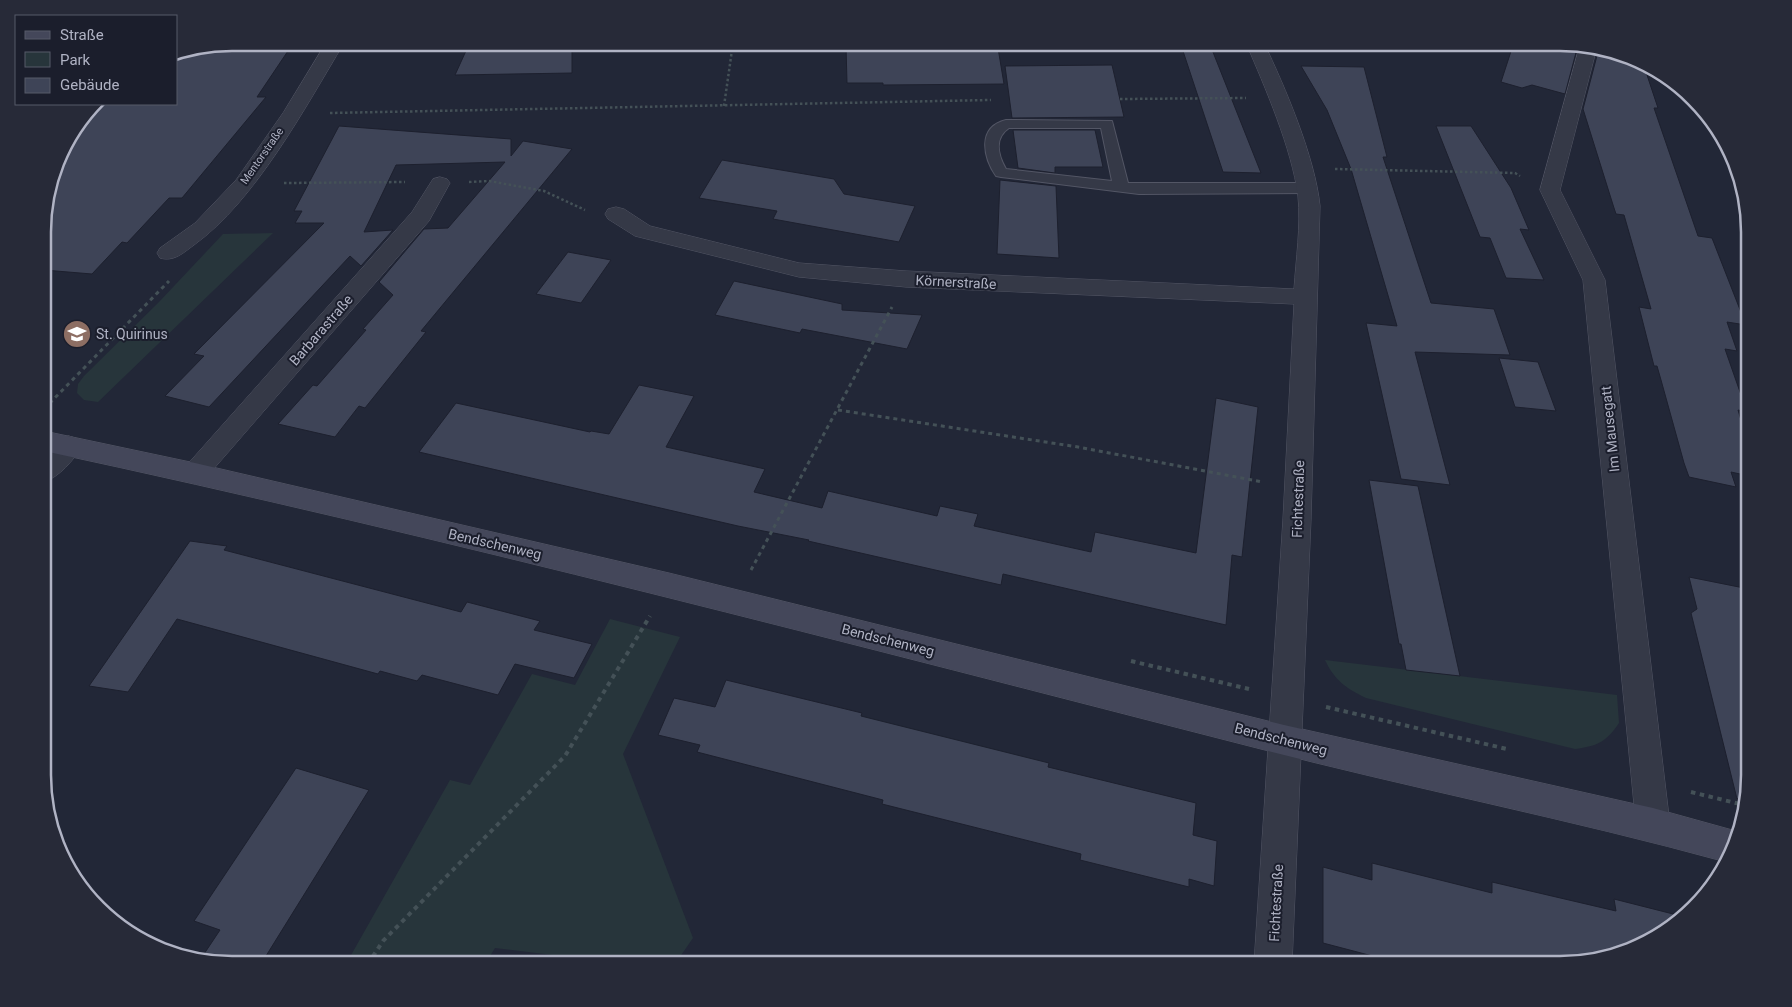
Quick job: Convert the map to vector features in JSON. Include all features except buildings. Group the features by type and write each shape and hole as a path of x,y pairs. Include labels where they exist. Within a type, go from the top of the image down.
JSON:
{"street":[{"name":"Mentorstraße","path":"168,254 203,228 243,184 292,114 330,51"},
{"name":"Fichtestraße","path":"1260,51 1279,98 1305,178 1307,298 1298,520 1284,740 1273,956"},
{"path":"1550,190 1586,54"},
{"name":"Barbarastraße","path":"195,473 421,216 440,183"},
{"name":"Im Mausegatt","path":"1550,190 1594,280 1653,825"},
{"name":"Körnerstraße","path":"616,214 643,232 798,270 906,279 1307,298"},
{"path":"51,457 57,444"},
{"name":"Bendschenweg","path":"57,444 195,473 734,602 1284,740 1653,825 1727,845"}],"lane":[{"path":"1120,186 1107,124 1006,124 998,128 991,141 994,163 1001,173 1139,189 1305,178"}],"path":[{"path":"724,106 732,51"},
{"path":"1113,99 1279,98"},
{"path":"292,114 999,100"},
{"path":"1305,178 1515,173 1550,190"},
{"path":"243,184 489,181 544,191 581,209 616,214"},
{"path":"51,402 169,281 168,254"},
{"path":"734,602 838,410 906,279"},
{"path":"838,410 1078,447 1298,489"},
{"path":"373,956 382,941 565,756 653,612"}],"green space":[{"path":"273,233 98,402 84,400 77,393 78,384 84,376 159,302 223,234"},
{"path":"610,619 680,637 623,754 693,938 681,956 560,956 495,948 490,956 351,956 450,780 470,785 532,674 575,685"},
{"path":"1325,660 1617,695 1619,723 1610,735 1601,742 1575,749 1366,698 1342,683"}],"place":[{"name":"St. Quirinus","path":"77,334"}]}
